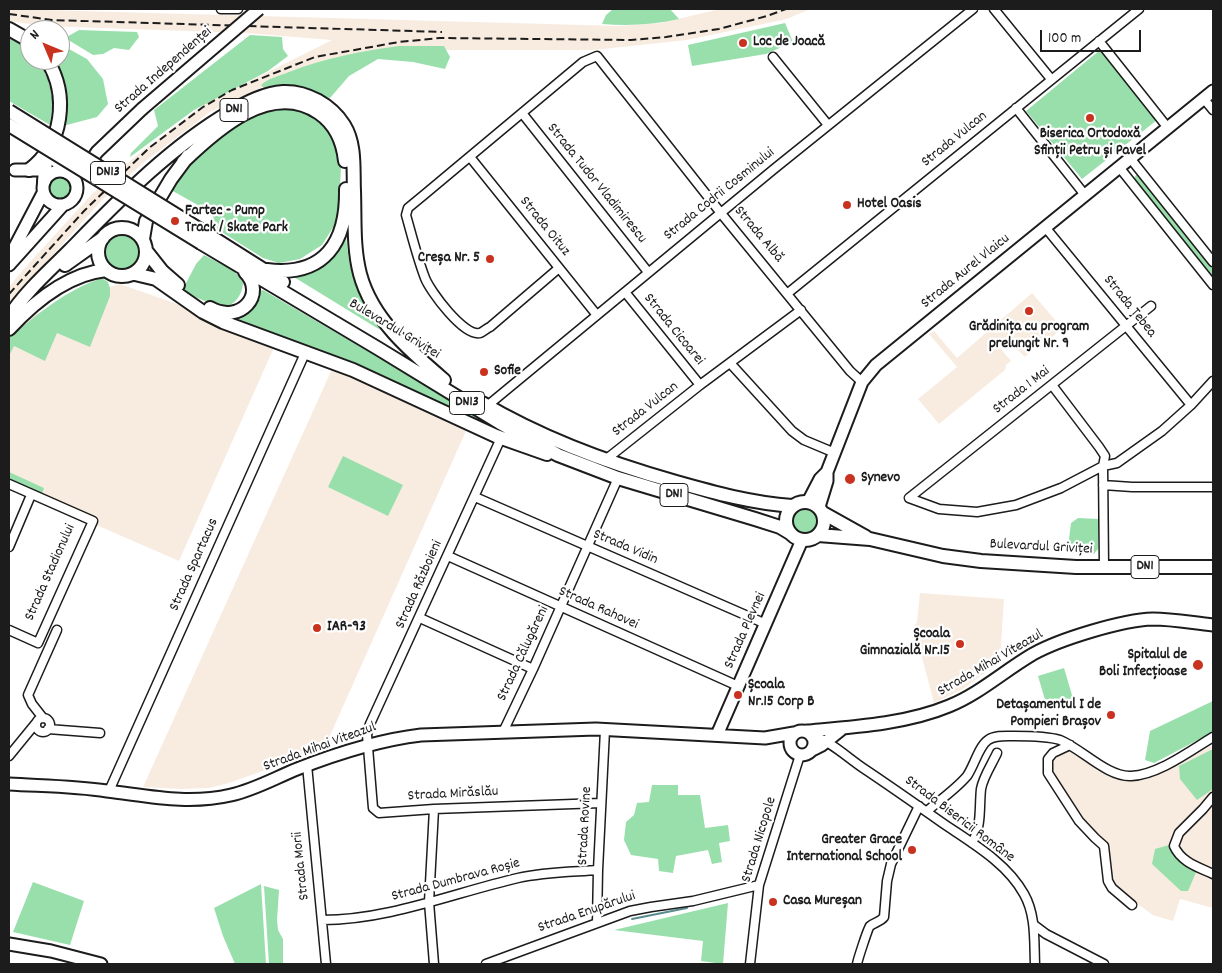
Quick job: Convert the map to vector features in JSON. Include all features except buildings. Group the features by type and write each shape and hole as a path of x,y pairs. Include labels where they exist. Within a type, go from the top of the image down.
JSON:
{"main road":[{"path":"9,29 20,35"},
{"path":"29,170 40,161 47,151 56,131 61,107 57,80 52,70"},
{"name":"DN1","path":"11,320 34,286 161,161 180,145 237,108 270,94 284,92 309,96 326,106 343,124 352,147 355,234 358,264 365,287 386,322 400,340 444,380"},
{"path":"235,264 249,276 253,289 251,298 243,308 227,314 212,309 167,277 147,252 143,239 146,221 183,162 209,132 254,100"},
{"path":"183,162 223,128 252,110 274,102 300,103 320,114 332,125 341,142 346,169 345,214 337,241 322,258 313,264 300,269 278,272 262,270"},
{"name":"Bulevardul Griviței","path":"9,111 204,239 235,264 500,423 558,455 618,478 755,519 780,527 790,533"},
{"name":"Bulevardul Griviței","path":"9,126 204,239 262,270 487,406 562,444 604,461 731,497 760,503 792,506"},
{"path":"47,151 52,178"},
{"path":"47,151 52,178"},
{"path":"128,229 146,221"},
{"path":"11,320 58,270 114,229 128,229 143,239"},
{"path":"103,238 98,246 100,263 106,270 119,277 135,274 144,265 147,252"},
{"path":"11,320 62,286 90,273 106,270"},
{"name":"Bulevardul Griviței","path":"135,274 156,279 212,317 353,370 501,438 546,454 558,455"},
{"name":"DN1","path":"792,506 800,502 817,507"},
{"path":"790,533 786,521 792,506"},
{"path":"817,507 824,525 818,535"},
{"name":"Bulevardul Griviței","path":"817,507 870,539"},
{"name":"DN1","path":"790,533 802,540 818,535"},
{"name":"Bulevardul Griviței","path":"818,535 870,539 943,556 981,561 1104,567 1213,567"}],"street":[{"name":"Strada Independenței","path":"221,9 238,9"},
{"name":"Strada Independenței","path":"9,265 63,205 74,198 92,159 112,137 259,9"},
{"name":"Strada Codrii Cosminului","path":"487,406 596,314 973,9"},
{"path":"994,9 1051,79"},
{"name":"Strada Vulcan","path":"788,294 1139,9"},
{"path":"1099,41 1168,128"},
{"name":"Strada Albă","path":"522,114 583,62 597,56 850,371 862,382"},
{"path":"773,57 828,125"},
{"name":"Strada Aurel Vlaicu","path":"817,507 820,479 827,472 862,382 885,356 1213,91"},
{"path":"1204,98 1213,110"},
{"path":"1016,108 1085,195"},
{"path":"522,114 408,208 406,215 425,277 440,301 467,329 480,333 559,268"},
{"name":"Strada Tudor Vladimirescu","path":"522,114 648,272"},
{"name":"Strada Oituz","path":"470,157 596,314"},
{"path":"1130,158 1213,262"},
{"name":"Strada Independenței","path":"52,178 92,159"},
{"path":"1119,167 1213,285"},
{"path":"12,169 29,170 52,178"},
{"path":"12,169 52,178 76,180 77,188"},
{"path":"52,178 49,202 63,205"},
{"path":"9,258 52,178"},
{"name":"Strada Țebea","path":"1045,227 1191,405"},
{"name":"Strada Cicoarei","path":"624,292 700,385"},
{"name":"Strada 1 Mai","path":"1103,466 1061,488 1016,505 989,511 939,510 909,498 1151,306"},
{"name":"Strada Vulcan","path":"604,461 700,385 801,310"},
{"name":"Strada Spartacus","path":"109,791 306,351"},
{"path":"730,363 792,431 810,443 834,453"},
{"path":"1103,466 1118,463 1162,431 1213,382"},
{"path":"1052,385 1105,456 1103,466 1104,567"},
{"name":"Strada Războieni","path":"368,744 367,735 370,724 501,438"},
{"name":"Strada Călugăreni","path":"504,732 618,478"},
{"name":"Strada Stadionului","path":"9,484 92,521 38,643 9,630"},
{"path":"1103,485 1132,488 1213,487"},
{"path":"9,547 31,495"},
{"name":"Strada Vidin","path":"475,497 766,624"},
{"name":"Strada Plevnei","path":"717,735 802,540"},
{"name":"Strada Rahovei","path":"448,556 738,686"},
{"path":"420,618 533,669"},
{"name":"Strada Mihai Viteazul","path":"809,733 915,717 942,709 966,698 1033,654 1060,642 1099,630 1154,619 1213,625"},
{"path":"56,630 28,695 40,721 37,728 40,731 100,734"},
{"path":"9,756 40,721"},
{"path":"804,752 814,743 809,733 800,730 794,733 790,742 804,752 829,749 838,750 837,739 842,729"},
{"name":"Strada Mihai Viteazul","path":"764,738 804,752 826,741 842,729"},
{"name":"Strada Mihai Viteazul","path":"9,784 76,787 174,800 190,800 217,798 254,788 307,765 368,744 394,738 421,735 605,730 764,738 794,733"},
{"name":"Strada Rovine","path":"597,923 605,730"},
{"name":"Strada Bisericii Române","path":"809,733 826,741 972,843 1016,881 1027,899 1034,925 1035,964"},
{"path":"926,811 965,778 989,739 1016,736 1052,739 1070,745 1118,774 1129,776 1157,769 1213,737"},
{"name":"Strada Mirăslău","path":"368,744 372,806 379,813 434,809 601,803"},
{"path":"1070,745 1053,753 1048,759 1048,773 1079,821 1104,846 1108,881 1112,888 1132,905"},
{"name":"Strada Nicopole","path":"750,964 759,885 804,752"},
{"path":"972,843 977,835 980,818 981,788 997,753"},
{"name":"Strada Morii","path":"307,765 326,964"},
{"path":"1213,797 1179,832 1174,846 1183,858 1213,874"},
{"path":"857,964 867,931 884,917 888,872 919,806"},
{"path":"434,809 429,902 434,964"},
{"name":"Strada Dumbrava Roșie","path":"322,920 345,920 376,916 532,875 598,870"},
{"name":"Strada Enupărului","path":"486,964 597,923 644,908 693,901 759,885"},
{"path":"1034,925 1046,934 1104,964"},
{"path":"9,944 52,951 101,964"}],"shaded area":[{"path":"9,9 619,26 661,23 720,9 810,9 787,19 687,40 594,50 379,50 304,71 260,88 210,112 143,163 101,201 9,304 9,287 22,271 91,195 136,156 206,103 332,40 245,33 70,27 70,20 20,20 20,23 9,21"},
{"path":"120,284 180,305 184,303 276,343 179,561 9,487 9,335 33,316 62,300"},
{"path":"1032,293 1062,328 1046,343 1040,342 1025,357 1006,339 1001,338 995,342 1011,361 1006,365 1005,370 939,424 918,399 957,367 929,334 934,331 957,358"},
{"path":"332,369 466,431 324,749 229,783 209,788 143,787"},
{"name":"Școala Gimnazială Nr.15","path":"920,593 1004,599 1000,661 963,689 934,703 914,627 917,622"},
{"path":"1213,745 1213,908 1180,899 1173,921 1153,915 1136,903 1112,880 1109,867 1109,849 1090,829 1051,772 1052,762 1063,752 1071,749 1112,776 1129,780 1150,777"}],"green space":[{"path":"613,9 670,9 679,19 660,23 602,24 606,15"},
{"name":"Loc de Joacă","path":"785,23 793,42 766,54 692,66 688,45"},
{"path":"79,30 137,32 139,37 129,50 114,48 103,54 93,55 70,41 70,35"},
{"path":"9,34 20,42 20,70 44,70 53,100 50,125 9,101"},
{"path":"250,35 282,37 283,49 288,56 268,71 194,110 130,157 131,153 158,126 154,110"},
{"path":"399,46 444,46 450,57 445,69 413,62 378,59 349,76 330,98 289,86 266,90 261,85 274,77 330,59"},
{"path":"70,50 87,59 103,79 108,104 97,117 59,127 51,70 70,70"},
{"path":"1100,50 1157,120 1082,179 1026,111"},
{"path":"302,107 333,132 341,167 339,209 334,226 322,245 300,259 279,263 263,258 217,229 212,213 171,190 176,180 195,157 220,135 245,118 259,111"},
{"path":"1140,174 1213,265 1213,282 1133,180 1136,175"},
{"path":"56,177 64,177 71,184 71,192 64,199 56,199 49,192 49,184"},
{"path":"343,234 346,235 347,250 356,286 382,330 289,274 307,270"},
{"path":"122,236 129,237 134,241 138,246 138,260 134,265 129,269 122,270 115,269 110,265 106,260 105,253 106,246 110,241 115,237"},
{"path":"204,255 234,271 243,282 239,296 233,303 224,306 214,305 182,291 196,264"},
{"path":"102,278 108,282 110,296 90,347 57,333 45,361 14,346 9,356 10,337 42,311 65,296"},
{"path":"263,290 504,432 229,316 257,292"},
{"path":"343,456 403,485 388,516 328,487"},
{"path":"9,472 44,488 41,497 9,482"},
{"path":"805,506 816,510 820,521 816,532 805,536 794,532 790,521 794,510"},
{"path":"1078,518 1099,519 1098,549 1094,554 1073,553 1068,547 1071,523"},
{"path":"1064,668 1074,702 1048,710 1038,676"},
{"path":"1213,701 1213,732 1154,763 1145,760 1150,731"},
{"path":"1213,749 1213,789 1197,800 1180,779 1179,766"},
{"path":"652,785 678,785 678,795 700,795 705,828 728,825 730,841 719,843 722,862 712,864 708,850 676,856 673,873 659,871 658,859 631,855 624,840 626,822 634,815 637,803 649,802"},
{"path":"1169,845 1197,870 1188,891 1181,891 1152,864 1155,849"},
{"path":"33,882 84,901 70,945 13,932"},
{"path":"261,884 266,964 235,964 214,908"},
{"path":"264,886 279,890 277,920 278,930 283,939 283,964 269,964"},
{"path":"728,903 723,964 701,961 703,941 614,930"}],"waterway":[{"path":"632,919 687,908"}],"railway":[{"path":"9,294 84,211 149,148 203,107 232,90 315,57 399,42 440,38 631,40 666,37 719,29 786,9"},
{"path":"9,14 52,20 442,32"}],"place":[{"name":"Loc de Joacă","path":"743,43"},
{"name":"Biserica Ortodoxă Sfinții Petru și Pavel","path":"1090,118"},
{"name":"Hotel Oasis","path":"847,205"},
{"name":"Fartec - Pump Track / Skate Park","path":"175,221"},
{"name":"Creșa Nr. 5","path":"490,259"},
{"name":"Grădinița cu program prelungit Nr. 9","path":"1029,311"},
{"name":"Sofie","path":"484,372"},
{"name":"Synevo","path":"850,479"},
{"name":"IAR-93","path":"317,628"},
{"name":"Școala Gimnazială Nr.15","path":"960,644"},
{"name":"Spitalul de Boli Infecțioase","path":"1198,665"},
{"name":"Școala Nr.15 Corp B","path":"738,695"},
{"name":"Detașamentul I de Pompieri Brașov","path":"1111,715"},
{"name":"Greater Grace International School","path":"912,850"},
{"name":"Casa Mureșan","path":"773,902"}]}
